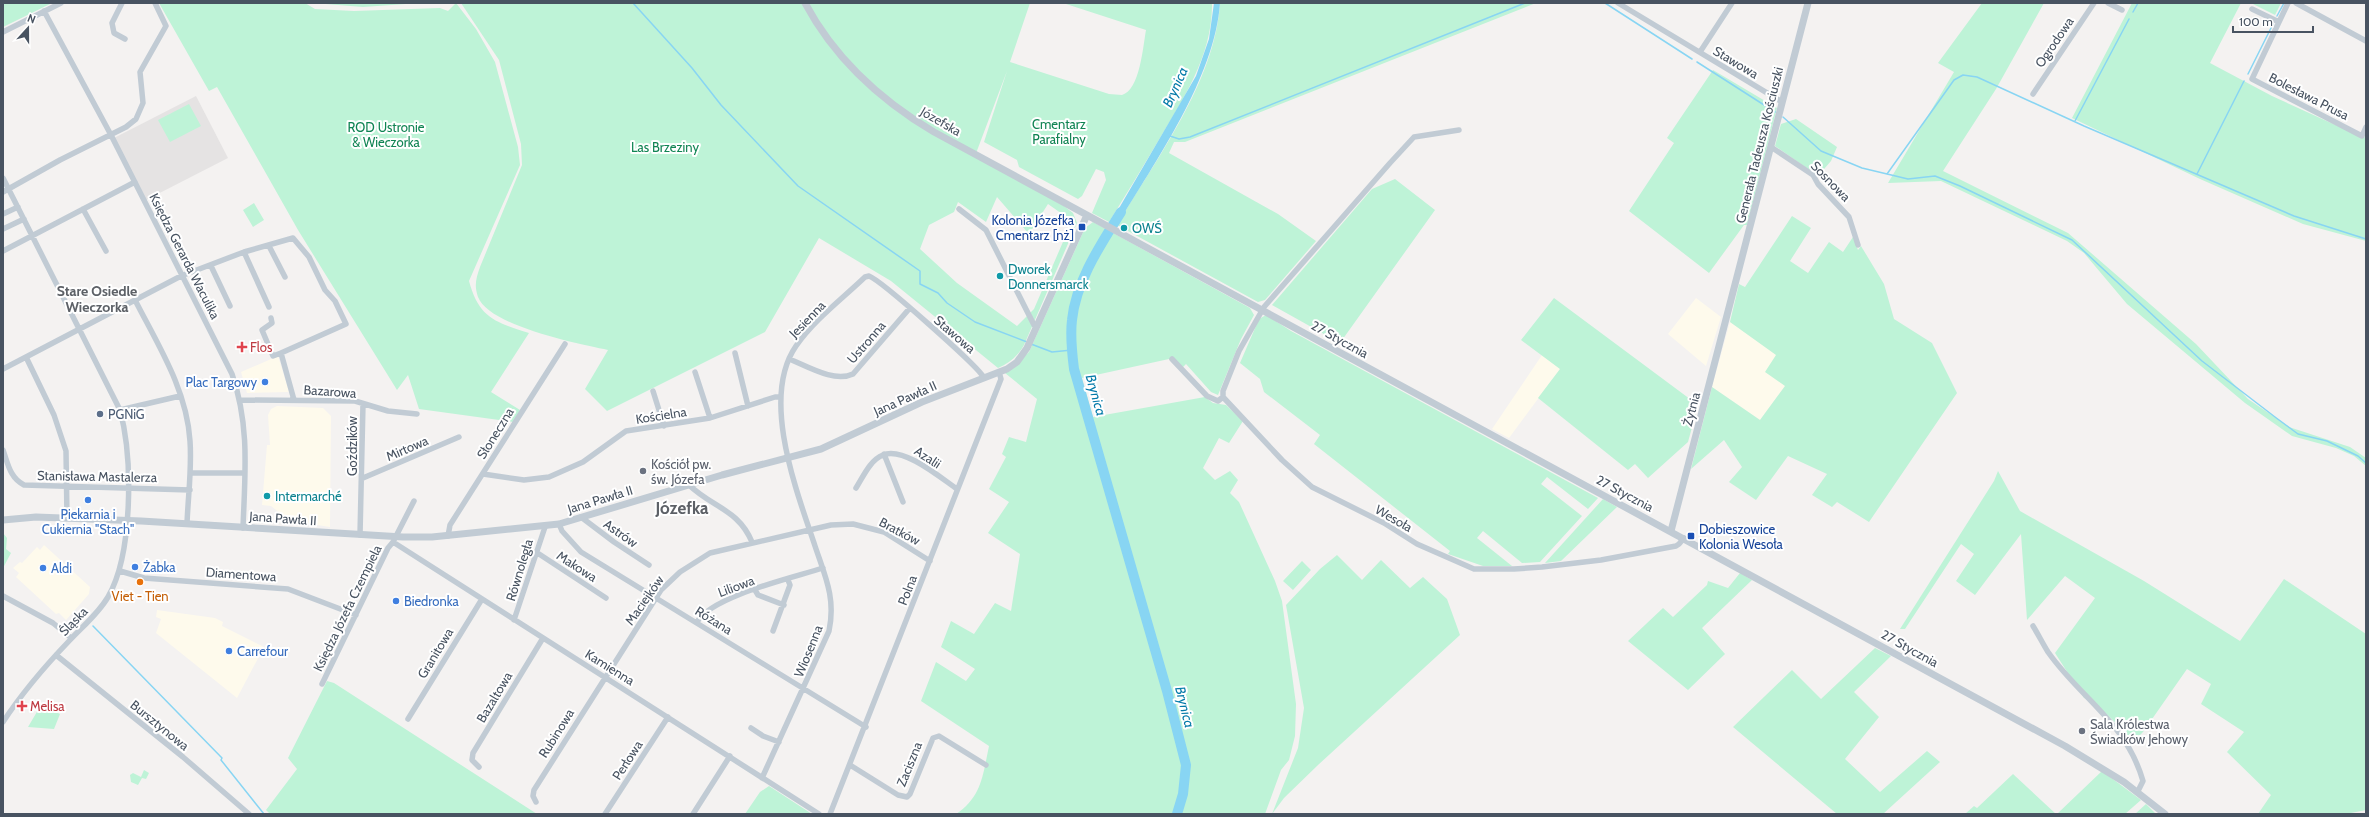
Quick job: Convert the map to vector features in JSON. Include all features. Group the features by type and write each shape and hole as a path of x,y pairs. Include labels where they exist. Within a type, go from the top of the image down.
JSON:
{"street":[{"path":"3,32 61,3"},
{"path":"122,3 112,23 114,33 125,39"},
{"path":"6,190 60,160 111,135 136,118 144,104 140,72 166,26 155,3"},
{"name":"Józefska","path":"805,3 838,53 882,98 934,132 1100,223"},
{"name":"Stawowa","path":"1618,3 1782,102"},
{"name":"Stawowa","path":"1700,52 1732,3"},
{"name":"Generała Tadeusza Kościuszki","path":"1733,293 1808,3"},
{"name":"Ogrodowa","path":"2033,94 2094,3"},
{"path":"2108,3 2122,10"},
{"name":"Bolesława Prusa","path":"2288,3 2252,79 2362,136 2366,127"},
{"path":"2296,3 2366,41"},
{"path":"2252,9 2279,22"},
{"name":"Księdza Gerarda Waculika","path":"44,11 136,182 181,276 215,336 232,374 241,400 245,434 243,528"},
{"path":"1172,359 1207,396 1218,401 1224,397 1223,391 1239,351 1262,310 1414,137 1459,130"},
{"name":"Sosnowa","path":"1771,147 1813,175 1818,184 1849,217 1858,245"},
{"name":"Śląska","path":"3,178 6,190 24,218 120,410 127,441 126,542 120,571 101,607 56,655 3,722"},
{"path":"3,251 136,182"},
{"path":"3,214 18,207"},
{"path":"83,209 106,251"},
{"path":"959,209 986,230 1024,307 1034,325 1037,326"},
{"name":"Jana Pawła II","path":"3,520 67,518 360,535 394,539 448,536 544,527 559,524 689,485 821,449 922,402 999,372 1014,364 1028,348 1087,215"},
{"path":"3,229 24,218"},
{"name":"27 Stycznia","path":"1100,223 1684,538 2065,746 2138,791 2165,814"},
{"path":"3,369 181,276 211,266 244,252 293,238 309,257 324,290 335,302 346,324 273,356 262,330 272,323 270,318"},
{"path":"269,246 285,277"},
{"path":"244,252 269,307"},
{"path":"211,266 230,306"},
{"name":"Stawowa","path":"865,277 870,276 874,278 980,371 984,378"},
{"name":"Jesienna","path":"788,459 784,439 781,397 789,359 795,347 805,334 865,277"},
{"name":"Żytnia","path":"1671,531 1733,293"},
{"path":"135,300 171,370 180,396 190,441 190,490 187,524"},
{"name":"Ustronna","path":"789,359 837,377 853,374 909,309"},
{"name":"Słoneczna","path":"448,536 450,525 565,344"},
{"path":"281,353 294,400"},
{"path":"735,353 748,406"},
{"path":"26,357 54,415 66,451 68,486 67,518"},
{"path":"695,372 710,418"},
{"name":"Polna","path":"830,814 866,727 1000,379 999,372"},
{"path":"653,391 664,426"},
{"path":"120,410 180,396"},
{"name":"Kościelna","path":"483,474 524,480 548,477 583,462 626,431 710,418 775,397 781,397"},
{"name":"Wesoła","path":"1224,397 1282,460 1312,487 1384,523 1417,544 1474,569 1514,570 1601,560 1676,546 1684,538"},
{"name":"Bazarowa","path":"241,400 355,401 388,411 417,414"},
{"name":"Goździków","path":"360,535 363,478 363,404"},
{"name":"Mirtowa","path":"363,478 459,437"},
{"name":"Stanisława Mastalerza","path":"3,450 15,481 24,486 190,490"},
{"name":"Azalii","path":"884,454 899,453 906,455 957,489"},
{"path":"856,488 869,467 884,454 903,502"},
{"name":"Wiosenna","path":"762,778 804,689 829,631 833,616 830,589 788,459"},
{"path":"190,472 245,473"},
{"path":"689,485 737,518 746,528 752,542"},
{"name":"Księdza Józefa Czempiela","path":"322,684 388,548 414,501"},
{"name":"Astrów","path":"581,517 614,542 649,565"},
{"name":"Różana","path":"559,524 562,531 582,552 866,727"},
{"name":"Bratków","path":"810,529 844,524 869,527 895,538 930,561"},
{"name":"Równoległa","path":"514,620 544,527"},
{"name":"Maciejków","path":"606,677 656,598 680,572 701,558 722,549 810,529"},
{"name":"Kamienna","path":"394,539 514,620 606,677 819,814"},
{"name":"Makowa","path":"536,552 606,598"},
{"name":"Liliowa","path":"697,622 715,605 732,596 823,568"},
{"name":"Diamentowa","path":"120,571 144,578 288,589 356,615"},
{"path":"774,631 790,585 788,580"},
{"path":"755,590 758,595 784,605"},
{"path":"3,596 59,629 71,638"},
{"name":"Granitowa","path":"408,719 482,599"},
{"path":"2033,626 2051,655 2090,700 2117,727 2128,744 2143,781 2138,791"},
{"name":"Bazaltowa","path":"479,768 472,760 473,753 543,638"},
{"name":"Bursztynowa","path":"56,655 183,757 248,814"},
{"name":"Rubinowa","path":"536,802 532,796 534,790 606,677"},
{"name":"Perłowa","path":"606,814 668,717"},
{"path":"751,728 763,736 779,742"},
{"name":"Zaciszna","path":"850,765 898,795 907,796 910,794 933,738 939,736 986,765"},
{"path":"693,814 730,756"}],"shaded area":[{"path":"196,96 228,158 146,200 114,138"},
{"path":"1696,298 1721,317 1706,366 1668,334"},
{"path":"1730,322 1777,355 1785,386 1760,420 1712,387"},
{"path":"1542,355 1560,369 1509,438 1492,429"},
{"name":"Plac Targowy","path":"278,356 289,392 247,393 241,372"},
{"path":"277,406 323,408 331,416 330,527 286,520 285,517 271,506 262,505 267,445 270,445 268,415 271,409"},
{"path":"44,545 90,587 89,594 66,620 59,613 56,614 16,577 19,573 13,568 20,562 22,563 37,547 40,550"},
{"path":"157,610 215,618 223,622 222,626 264,647 237,698 156,633 161,619 156,617"}],"green space":[{"path":"3,3 50,3 50,4 3,27"},
{"name":"ROD Ustronie & Wieczorka","path":"159,3 305,3 315,9 354,11 440,8 448,11 456,3 476,29 495,62 518,147 520,165 469,281 473,293 483,311 498,321 529,333 491,392 520,410 513,422 419,409 408,375 397,390 298,230 217,87 209,91"},
{"path":"313,3 420,3 363,7"},
{"name":"Las Brzeziny","path":"461,3 1030,3 1010,62 1109,94 1122,95 1133,85 1137,76 1140,67 1146,30 1063,3 1212,3 1211,22 1207,41 1202,59 1194,77 1186,94 1109,222 1092,213 1106,180 1104,172 1096,169 1082,196 1078,199 1019,167 1017,160 984,142 1007,71 975,156 1064,206 1073,213 1077,223 1024,345 1019,353 1009,361 998,368 891,281 819,238 765,332 607,411 585,389 608,350 557,338 516,325 499,317 486,307 478,297 476,286 479,271 522,165 521,144 499,60","holes":["997,197 1029,234 1048,204 1072,221 1034,309 1017,326 957,283 920,249 929,225 954,212 958,202 986,222"]},
{"path":"1220,3 1536,3 1185,142 1174,142 1169,153 1278,214 1316,241 1265,300 1258,302 1117,225 1165,147 1195,91 1207,62 1216,33"},
{"path":"1982,3 2044,3 1996,89 1943,171 2068,233 2196,344 2248,399 2289,427 2350,447 2366,458 2366,466 2354,456 2336,448 2292,436 2245,403 2127,304 2084,253 2067,241 1941,181 1888,183 1954,72 1938,63"},
{"path":"2132,3 2241,3 2210,63 2272,96 2364,138 2366,134 2366,241 2303,224 2200,179 2072,118"},
{"path":"2251,3 2281,3 2275,15"},
{"path":"1713,70 1777,108 1747,225 1744,225 1709,273 1629,211 1674,143 1667,138"},
{"path":"189,104 201,126 170,142 158,120"},
{"path":"1796,119 1837,147 1831,161 1818,176 1775,146 1781,124"},
{"path":"1395,179 1435,210 1340,343 1272,305 1372,189"},
{"path":"254,203 264,220 253,227 243,210"},
{"path":"1792,216 1811,228 1790,261 1808,273 1829,242 1843,252 1853,237 1858,250 1861,246 1884,284 1894,319 1932,343 1957,393 1869,522 1837,502 1832,507 1812,495 1827,474 1788,456 1756,500 1729,482 1742,467 1724,440 1691,469 1712,387 1760,420 1785,386 1765,372 1776,355 1730,322 1739,284 1745,287"},
{"path":"1093,222 1250,308 1254,315 1241,339 1218,395 1211,392 1186,364 1180,370 1169,359 1082,378 1093,417 1205,397 1213,403 1226,405 1243,421 1229,443 1219,438 1203,468 1215,480 1230,471 1238,480 1230,493 1239,502 1275,581 1282,601 1296,704 1295,736 1289,760 1281,770 1265,814 956,814 971,800 980,784 989,746 921,701 936,662 966,681 975,669 941,647 951,621 974,634 995,603 1011,611 1020,554 988,533 1009,502 989,489 1006,457 1002,454 1009,437 1026,442 1037,399 1005,373 1029,352 1085,228"},
{"path":"1554,298 1698,405 1688,442 1648,478 1635,464 1628,470 1538,398 1560,369 1521,340"},
{"path":"1266,315 1291,331 1598,498 1588,509 1547,477 1541,484 1582,516 1540,562 1522,563 1483,531 1477,538 1512,566 1483,566 1448,554 1450,551 1314,444 1320,435 1264,392 1260,379 1240,363 1259,319"},
{"path":"1998,471 2020,511 2144,581 2240,641 2284,579 2366,634 2366,810 2346,814 2258,814 2271,795 2227,752 2244,732 2201,704 2211,684 2187,669 2143,732 2130,745 2120,727 2093,701 2084,698 2055,653 2095,598 2065,576 2027,620 2021,534 1975,595 1956,581 1974,554 1961,544 1905,629 1900,629 1994,481"},
{"path":"1603,499 1617,507 1561,561 1545,563"},
{"path":"3,533 7,538 6,549 11,553 3,568"},
{"path":"1337,555 1362,580 1381,560 1410,588 1423,577 1447,599 1460,635 1318,765 1284,798 1272,814 1298,748 1304,708 1286,605 1320,569"},
{"path":"1302,561 1311,570 1293,590 1283,581"},
{"path":"1740,573 1752,580 1702,628 1725,654 1688,690 1628,641 1663,608 1673,617 1707,585 1708,581 1728,588"},
{"path":"1875,648 1891,656 1854,692 1879,717 1845,759 1880,792 1927,751 1940,762 1883,814 1837,814 1733,727 1792,670 1821,699"},
{"path":"327,681 334,683 537,814 270,814 266,810 297,769 288,758"},
{"path":"41,705 60,714 54,729 28,727"},
{"path":"144,770 149,773 146,779 142,778 138,785 131,782 130,775 133,773 141,777"},
{"path":"2102,771 2141,800 2125,814 2057,814"},
{"path":"2013,774 2056,814 1965,814 1974,806 1977,808"},
{"path":"769,786 812,814 745,814 760,792"},
{"path":"2146,804 2156,814 2135,814"}],"water":[{"path":"1214,3 1220,3 1216,31 1207,60 1195,89 1165,147 1117,225 1111,222 1196,76 1209,39"}],"waterway":[{"path":"633,3 692,68 721,105 798,186 920,271 920,284 938,293 947,303 975,322 1027,342"},
{"path":"1170,136 1179,139 1190,137 1525,3"},
{"path":"1605,3 1692,59"},
{"path":"2133,12 2138,3"},
{"path":"2277,16 2284,3"},
{"path":"2075,121 2129,19"},
{"path":"2248,74 2273,24"},
{"path":"1697,62 1775,112"},
{"path":"1887,174 1954,80 1963,75 1977,77 2084,126 2294,216 2366,239"},
{"path":"2197,174 2244,81"},
{"path":"1783,117 1821,151 1862,168 1908,179 1935,176 1960,186 2072,240 2202,361 2275,417 2298,434 2327,441 2358,456 2366,463"},
{"name":"Brynica","path":"1121,212 1090,263 1074,305 1071,332 1072,351 1074,369 1167,691 1186,765 1183,794 1177,814"},
{"path":"1031,344 1052,352 1072,350"},
{"path":"93,626 222,758 221,760 264,814"}],"place":[{"name":"Kolonia Józefka Cmentarz [nż]","path":"1082,227"},
{"name":"OWŚ","path":"1124,228"},
{"name":"Dworek Donnersmarck","path":"1000,276"},
{"name":"Flos","path":"242,347"},
{"name":"Plac Targowy","path":"265,382"},
{"name":"PGNiG","path":"100,414"},
{"name":"Kościół pw. św. Józefa","path":"643,471"},
{"name":"Intermarché","path":"267,496"},
{"name":"Piekarnia i Cukiernia \"Stach\"","path":"88,500"},
{"name":"Dobieszowice Kolonia Wesoła","path":"1691,536"},
{"name":"Żabka","path":"135,567"},
{"name":"Aldi","path":"43,568"},
{"name":"Viet - Tien","path":"140,582"},
{"name":"Biedronka","path":"396,601"},
{"name":"Carrefour","path":"229,651"},
{"name":"Melisa","path":"22,706"},
{"name":"Sala Królestwa Świadków Jehowy","path":"2082,731"}],"district":[{"name":"Stare Osiedle Wieczorka","path":"97,300"},
{"name":"Józefka","path":"682,508"}],"park label":[{"name":"Cmentarz Parafialny","path":"1059,132"}]}
